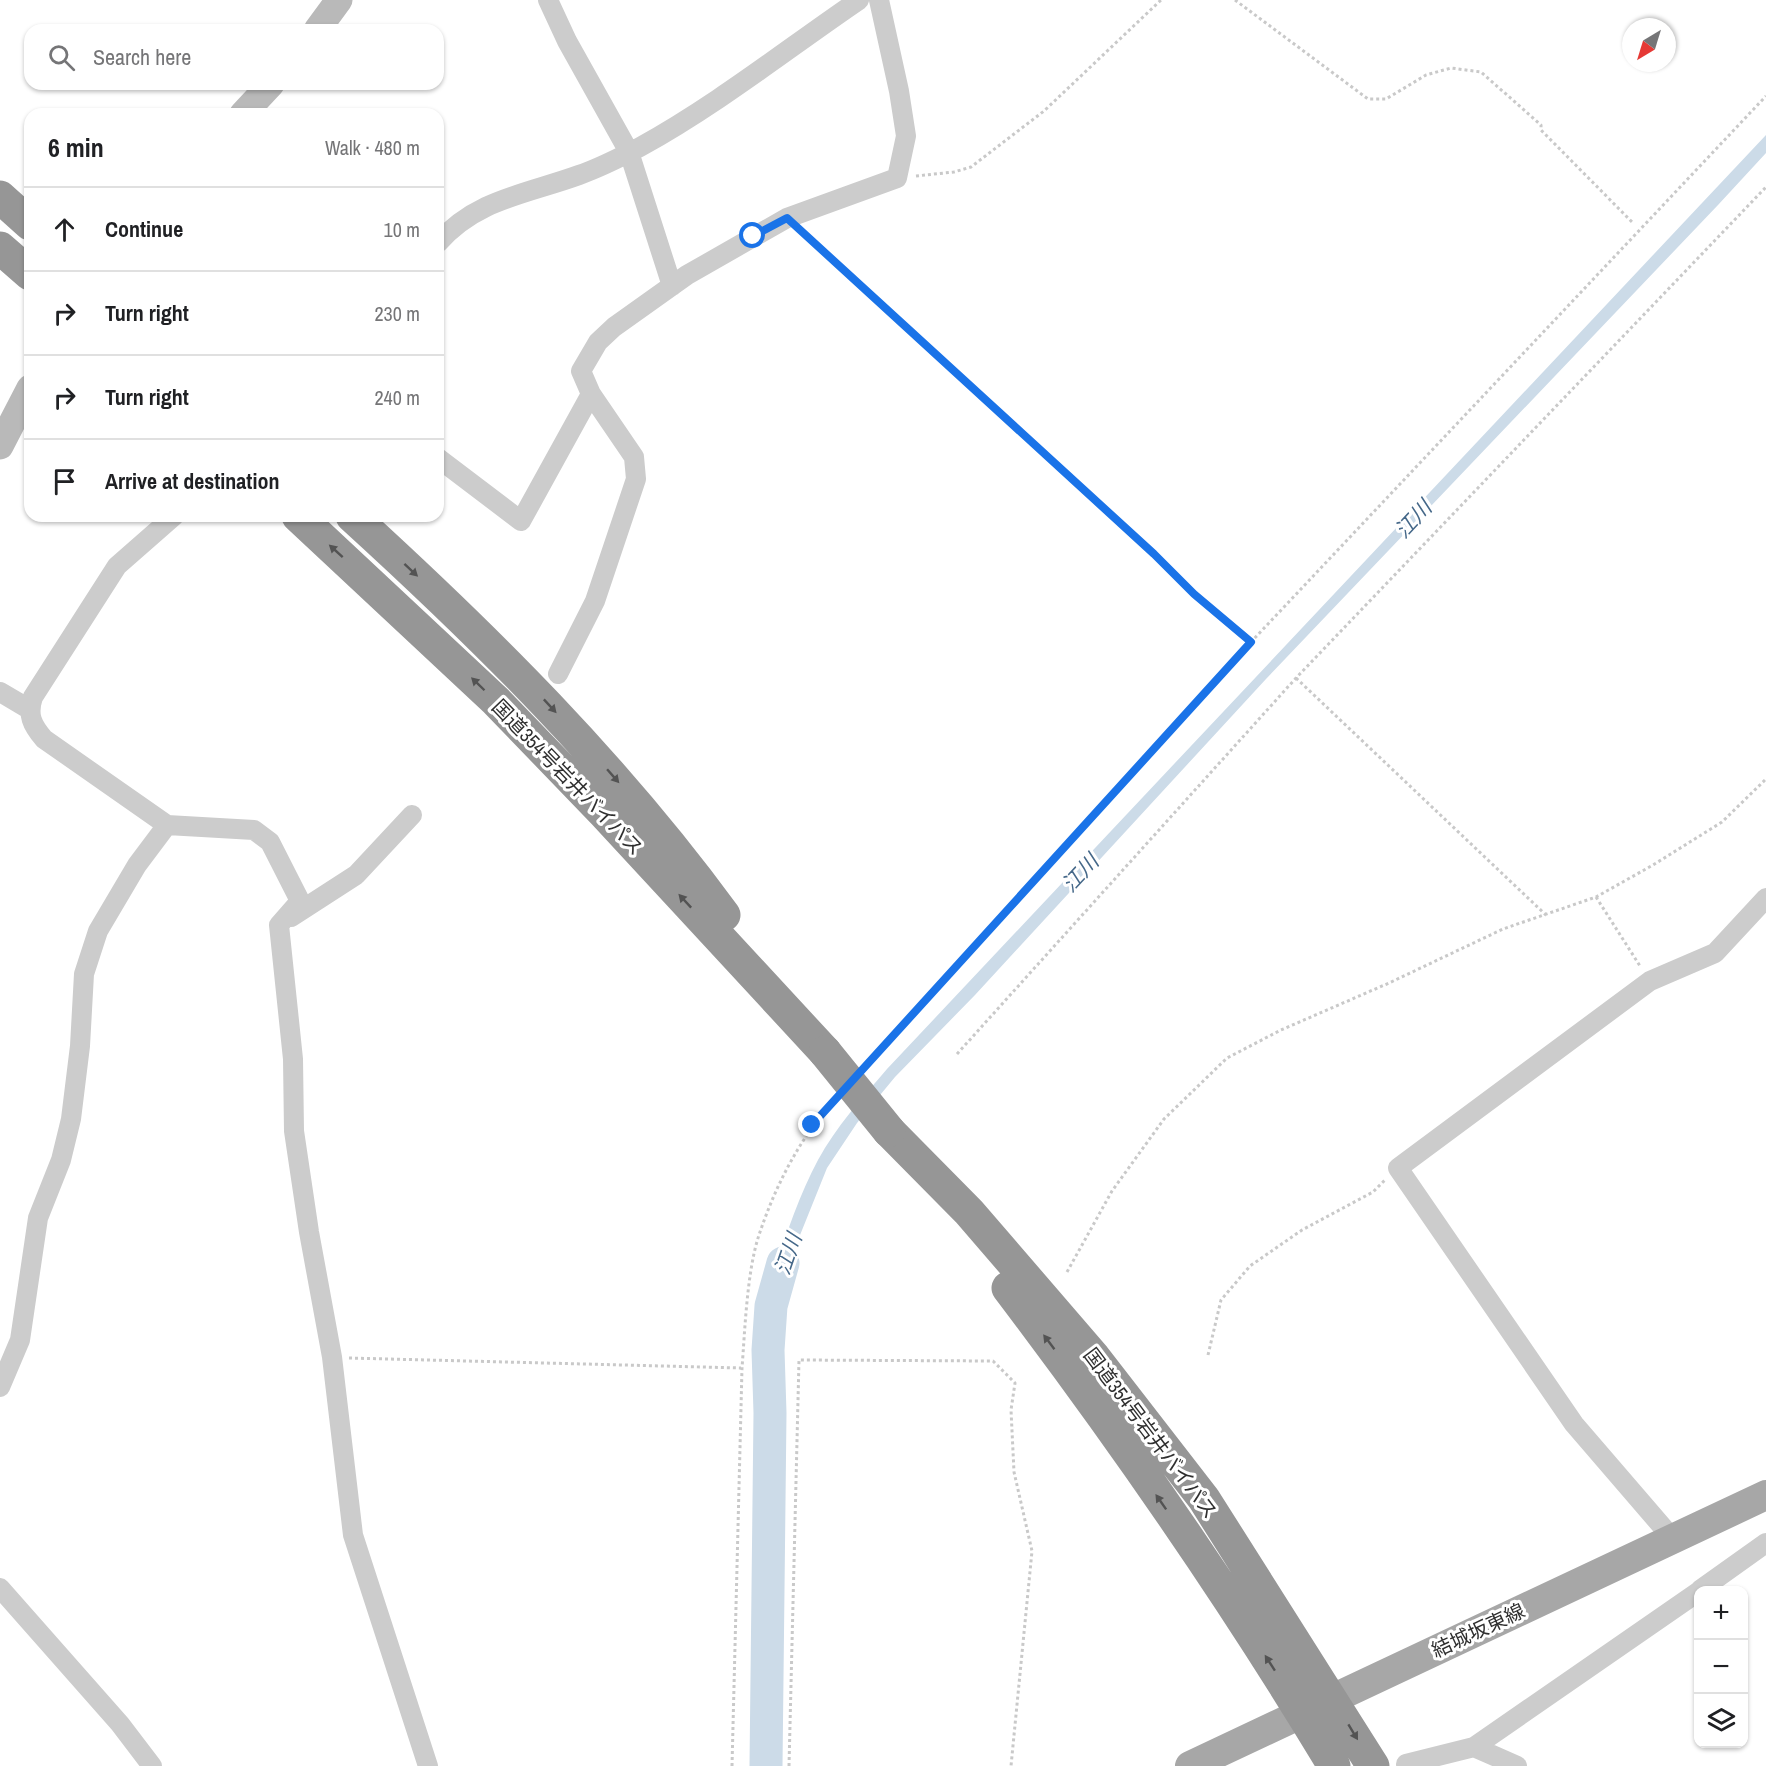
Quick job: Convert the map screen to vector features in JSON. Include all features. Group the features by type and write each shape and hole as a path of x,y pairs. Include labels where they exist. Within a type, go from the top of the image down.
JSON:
{"highway":[{"path":"0,197 24,219"},
{"path":"0,248 24,269"},
{"name":"国道354号岩井バイパス","path":"304,522 496,701 604,813 825,1052"},
{"name":"国道354号岩井バイパス","path":"358,522 500,654 574,732 708,893 825,1052 889,1131 1096,1406 1214,1578 1334,1766"},
{"name":"国道354号岩井バイパス","path":"889,1131 969,1212 1094,1357 1204,1499 1373,1766"}],"main road":[{"path":"321,24 339,0"},
{"path":"249,108 265,90"},
{"path":"0,446 24,400"},
{"name":"結城坂東線","path":"1190,1766 1766,1495"}],"street":[{"path":"548,0 567,41 629,152 672,286"},
{"path":"444,236 450,229 492,202 580,175 629,152 754,76 859,0"},
{"path":"558,674 595,600 636,479 634,457 591,394 581,371 598,342 614,327 672,286 753,236 787,218 897,178 906,136 899,91 879,0"},
{"path":"444,463 521,521 591,394"},
{"path":"167,522 117,566 33,697 30,709 33,726 44,740 167,825 254,830 270,842 300,901 279,925 293,1059 294,1131 309,1232 332,1357 352,1535 428,1766"},
{"path":"0,692 30,709"},
{"path":"279,925 356,875 412,815"},
{"path":"0,1387 20,1340 38,1218 61,1160 71,1119 80,1046 84,974 98,931 137,865 167,825"},
{"path":"1672,1539 1574,1424 1398,1168 1650,981 1715,953 1766,898"},
{"path":"1706,1586 1766,1543"},
{"path":"0,1588 120,1724 152,1766"},
{"path":"1408,1766 1406,1764 1474,1747 1694,1594"},
{"path":"1474,1747 1480,1766"},
{"path":"1474,1747 1517,1766"}],"path":[{"path":"897,178 954,172 971,167 1044,111 1161,0"},
{"path":"1235,0 1368,99 1386,99 1426,75 1451,68 1481,72 1540,125 1541,130 1633,223"},
{"path":"860,1072 1251,642 1766,96"},
{"path":"957,1054 1296,678 1766,187"},
{"path":"787,218 1154,554 1194,594 1251,642"},
{"path":"1296,678 1547,915"},
{"path":"1067,1272 1112,1191 1164,1119 1227,1058 1503,929 1596,897 1722,822 1766,778"},
{"path":"1596,897 1650,981"},
{"path":"732,1766 742,1368 747,1306 758,1236 784,1174 812,1125 836,1099"},
{"path":"1209,1355 1221,1300 1250,1266 1302,1230 1373,1192 1398,1168"},
{"path":"332,1357 476,1363 742,1368"},
{"path":"789,1766 799,1360 993,1360 1015,1383 1011,1410 1014,1472 1032,1551 1022,1677 1011,1766"}],"water":[{"path":"1766,135 1766,153 1718,205 1266,679 975,995 895,1077 857,1123 827,1168 790,1260 777,1307 766,1302 788,1230 810,1176 833,1136 868,1091"}],"waterway":[{"name":"江川","path":"766,1766 770,1413 768,1350 771,1306 783,1263"}],"route":[{"path":"753,236 787,218 989,405 1045,453 1194,594 1251,642 812,1125"}]}
